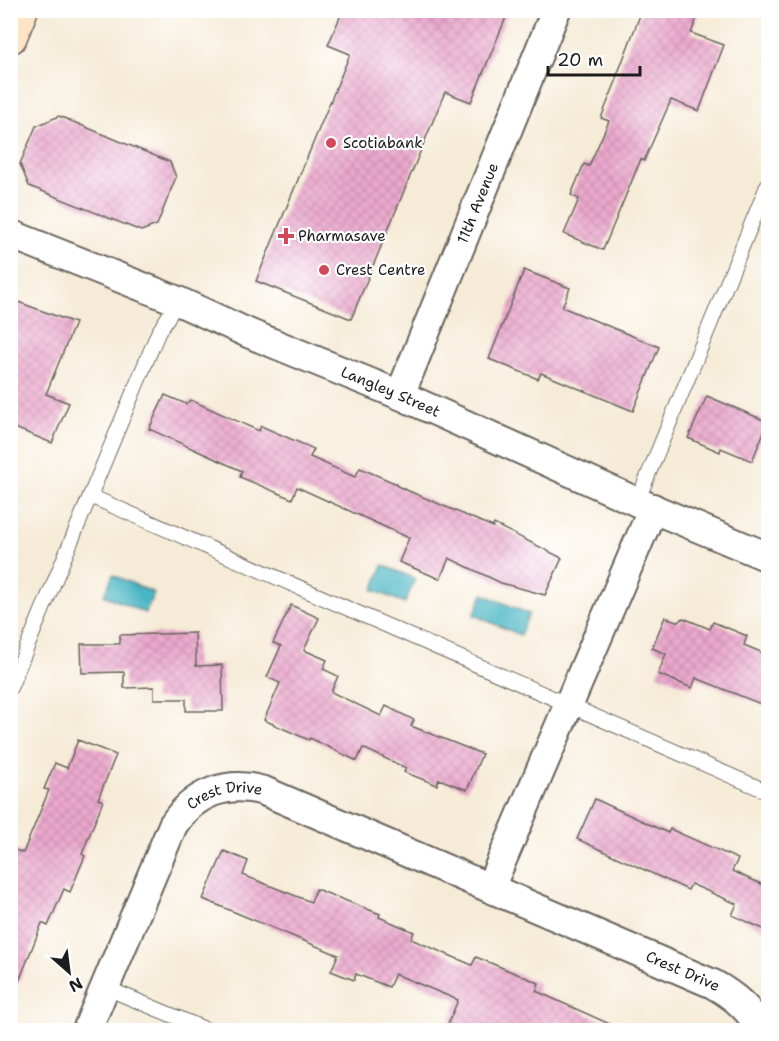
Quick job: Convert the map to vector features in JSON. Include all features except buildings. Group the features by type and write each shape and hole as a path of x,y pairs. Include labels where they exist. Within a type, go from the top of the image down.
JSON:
{"main road":[{"path":"10,37 21,10"}],"street":[{"name":"11th Avenue","path":"400,396 556,10"},
{"name":"Langley Street","path":"10,234 178,301 768,557"},
{"path":"490,888 568,704 645,505"},
{"name":"Crest Drive","path":"87,1030 173,825 184,809 196,799 222,788 243,786 264,791 713,984 726,991 745,1007 760,1030"}],"lane":[{"path":"645,505 768,184"},
{"path":"10,688 158,333 178,301"},
{"path":"90,496 768,792"},
{"path":"104,987 207,1030"}],"water":[{"path":"383,565 415,579 405,603 373,590"},
{"path":"113,575 154,593 145,613 104,595"},
{"path":"483,594 529,614 520,635 474,615"}],"place":[{"name":"Scotiabank","path":"331,143"},
{"name":"Pharmasave","path":"286,236"},
{"name":"Crest Centre","path":"324,270"}]}
